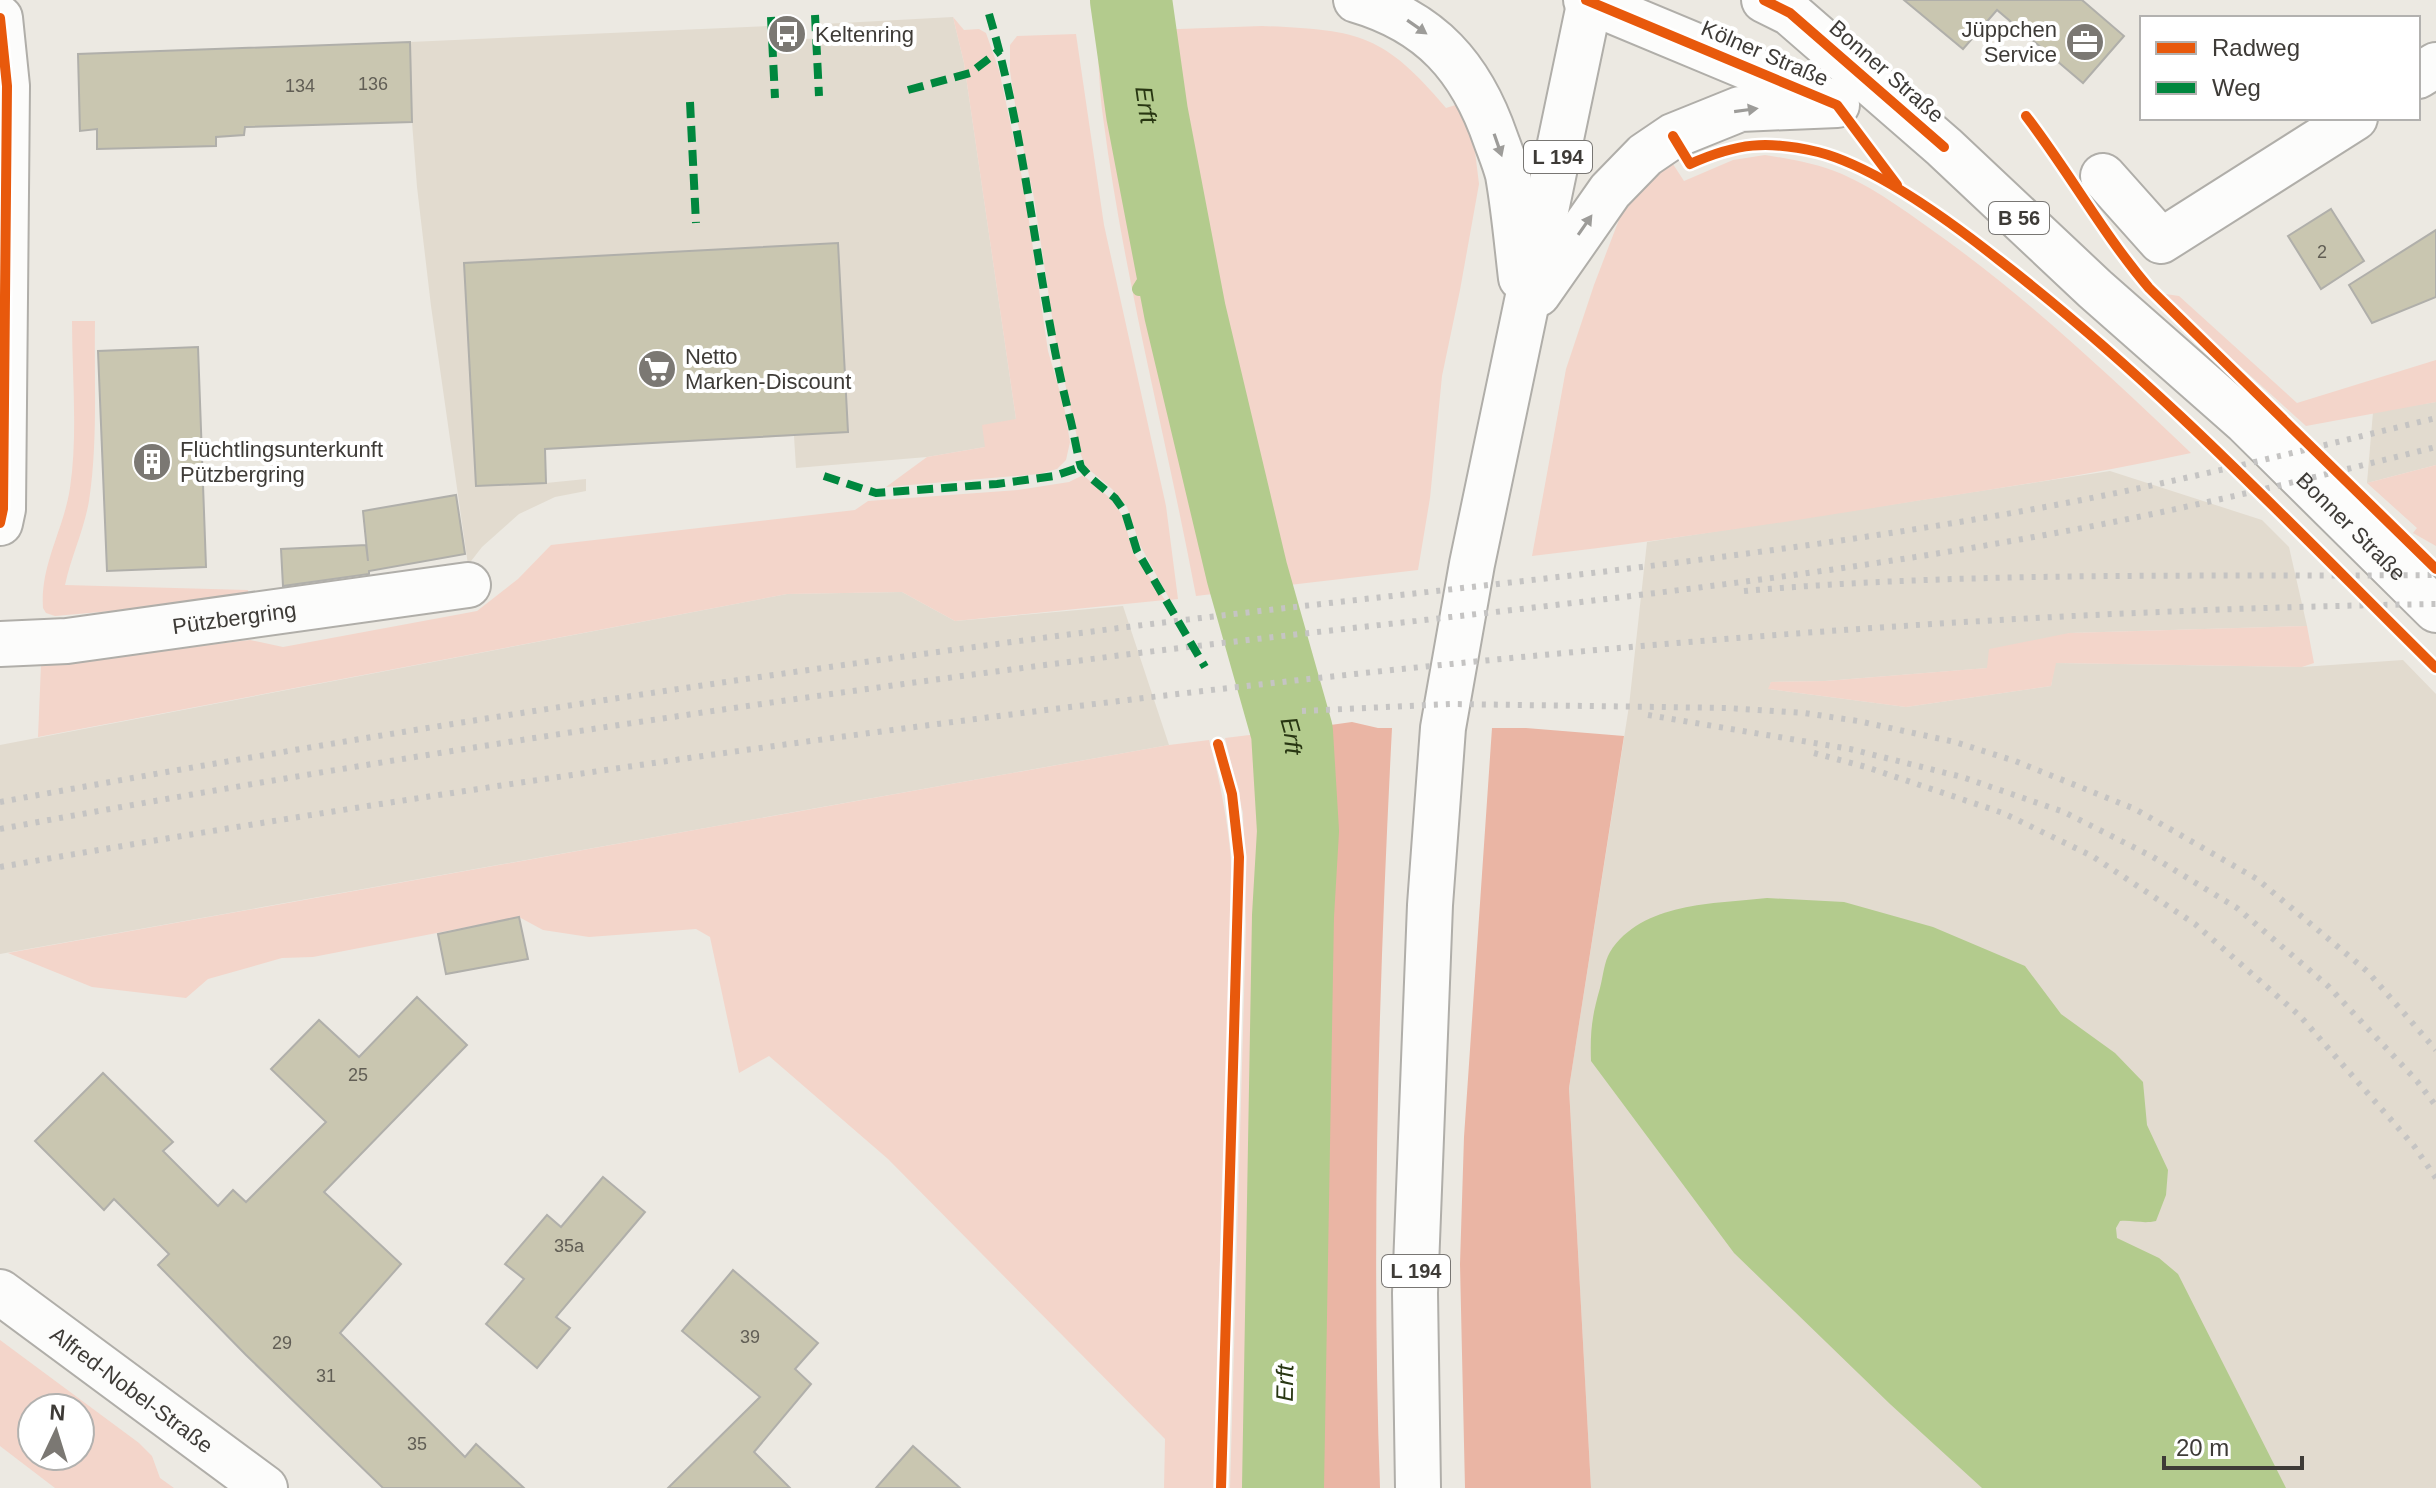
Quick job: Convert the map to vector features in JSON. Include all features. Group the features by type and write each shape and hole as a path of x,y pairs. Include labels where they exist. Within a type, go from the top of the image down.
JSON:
{"main road":[{"path":"1356,0 1383,8 1410,22 1437,42 1466,74 1487,112 1507,172 1525,312"},
{"name":"L 194","path":"1418,1488 1415,1293 1430,905 1439,775 1458,637 1588,0"},
{"name":"Kölner Straße","path":"1588,0 1944,147"},
{"name":"Bonner Straße","path":"1779,4 1944,147 2095,289 2246,422 2436,610"},
{"path":"0,18 7,86 3,196 3,509 0,523"},
{"name":"L 194","path":"1525,312 1610,191 1645,155 1673,136 1740,109 1837,105"},
{"path":"2103,176 2161,241 2352,120"},
{"name":"Pützbergring","path":"0,644 98,637 468,585"},
{"name":"Alfred-Nobel-Straße","path":"0,1292 265,1488"}],"shaded area":[{"path":"953,17 964,63 1016,419 985,447 927,457 796,468 794,436 545,449 546,483 586,479 586,491 555,497 519,514 482,547 468,565 417,187 410,42 767,26 768,41 823,38 823,24"},
{"path":"953,17 964,30 979,29 986,33 999,70 1024,187 1048,351 1064,406 1070,442 1066,460 1057,469 1039,474 886,487 927,457 985,447 982,425 1016,419 964,63"},
{"path":"1262,26 1322,30 1366,40 1404,64 1446,108 1462,103 1473,135 1479,184 1442,376 1430,498 1418,570 1196,596 1122,238 1103,117 1096,32"},
{"path":"1076,34 1104,225 1166,506 1178,599 1170,600 1140,545 1127,507 1112,489 1086,467 1056,343 1034,198 1018,124 1010,71 1010,45 1017,36"},
{"path":"1765,155 1804,162 1842,174 1908,213 1979,264 2041,316 2191,453 2054,479 1821,516 1532,556 1566,369 1620,217 1647,181 1671,161 1684,181 1733,160"},
{"path":"2159,293 2179,296 2297,403 2436,360 2436,402 2306,426"},
{"path":"72,321 95,321 95,434 89,501 65,585 248,590 249,599 55,616 46,613 43,608 45,577 67,503 72,468"},
{"path":"2436,402 2436,465 2367,483 2373,412"},
{"path":"2436,465 2436,546 2413,533 2417,528 2367,483"},
{"path":"2110,471 2262,520 2289,547 2307,626 2069,633 1988,668 1825,681 1771,682 1769,689 1906,707 2051,686 2055,663 2302,667 2403,660 2436,694 2436,1488 1591,1488 1569,1088 1629,706 1647,542"},
{"path":"1083,475 1111,499 1122,515 1134,554 1165,600 955,621 902,592 787,594 38,737 41,665 250,640 283,647 477,611 518,579 551,545 855,510 868,501 1018,490 1069,482"},
{"path":"902,592 955,621 1123,606 1169,745 0,954 0,745 787,594"},
{"path":"2307,626 2314,663 2302,667 2056,663 2051,686 1906,707 1768,689 1771,682 1825,681 1987,668 1989,649 2069,633"},
{"path":"1352,722 1392,728 1378,1108 1376,1298 1380,1488 1294,1488 1303,1081 1315,803 1309,728"},
{"path":"1492,728 1624,736 1569,1088 1591,1488 1465,1488 1460,1264 1464,1137"},
{"path":"1274,732 1278,808 1277,903 1270,1029 1263,1488 1230,1488 1246,924 1243,813 1225,738"},
{"path":"1209,740 1224,806 1232,873 1213,1488 1164,1488 1165,1439 888,1159 769,1056 739,1073 710,937 696,929 589,937 543,930 519,917 313,957 282,958 208,979 186,998 92,987 8,953 1169,745"},
{"path":"1767,898 1844,902 1933,927 2025,966 2061,1014 2115,1053 2143,1082 2147,1125 2168,1170 2166,1195 2156,1221 2120,1221 2116,1228 2117,1238 2159,1258 2178,1274 2286,1488 1982,1488 1734,1253 1591,1061 1591,1032 1606,960 1624,936 1641,923 1681,908"},
{"path":"0,1340 70,1392 16,1392 16,1458 0,1446"},
{"path":"96,1411 139,1443 152,1456 160,1478 174,1488 55,1488 34,1472 96,1472"}],"building":[{"path":"1904,0 2082,0 2124,36 2083,83 1997,10 1963,49"},
{"path":"410,42 412,122 245,127 244,135 216,137 216,146 97,149 97,129 80,131 78,54"},
{"path":"2331,209 2364,261 2321,289 2288,236"},
{"path":"2436,230 2436,297 2372,323 2349,285"},
{"name":"Netto Marken-Discount","path":"838,243 848,432 545,449 546,483 476,486 464,263"},
{"name":"Flüchtlingsunterkunft Pützbergring","path":"198,347 206,567 107,571 98,351"},
{"path":"456,495 465,554 369,571 369,574 283,586 281,549 366,545 368,561 363,511"},
{"path":"519,917 528,959 446,974 438,934"},
{"path":"417,997 467,1045 324,1192 401,1264 340,1333 465,1457 476,1444 524,1488 383,1488 158,1265 169,1254 114,1199 104,1210 35,1141 103,1073 173,1142 163,1151 218,1206 233,1190 246,1202 326,1122 271,1069 319,1020 359,1057"},
{"path":"603,1177 645,1212 556,1317 570,1328 537,1368 486,1324 524,1279 505,1264 547,1215 561,1227"},
{"path":"733,1270 818,1343 795,1369 811,1384 754,1452 790,1488 668,1488 760,1397 682,1331"},
{"path":"913,1446 960,1488 876,1488"}],"waterway":[{"name":"Erft","path":"1131,0 1147,113 1185,312 1247,573 1292,732 1298,831 1293,916 1283,1488"},
{"path":"1139,289 1171,238"}],"railway":[{"path":"0,802 422,729 844,665 1127,627 1595,573 1945,524 2155,485 2436,418"},
{"path":"0,829 426,755 853,691 1139,653 1832,570 2155,513 2436,447"},
{"path":"1744,591 2003,578 2436,575"},
{"path":"0,867 374,805 749,750 999,716 1357,674 1896,626 2256,608 2436,604"},
{"path":"1302,711 1451,704 1728,708 1804,713 1858,721 1955,742 2015,761 2135,809 2257,879 2368,972 2436,1050"},
{"path":"1648,715 1850,749 1962,777 2064,812 2153,857 2237,908 2328,986 2417,1081 2436,1106"},
{"path":"1814,753 2003,813 2092,856 2195,924 2300,1016 2414,1146 2436,1178"}],"marked path":[{"path":"989,14 1013,113 1048,314 1081,467 1115,498 1125,512 1137,551 1205,667"},
{"path":"815,15 819,96"},
{"path":"771,17 775,98"},
{"path":"908,90 970,73 1000,50"},
{"path":"690,102 696,223"},
{"path":"824,476 876,493 997,484 1054,476 1081,467"}],"cycle path":[{"path":"1586,0 1837,105 1897,185"},
{"path":"1764,0 1790,13 1944,147"},
{"path":"0,18 7,86 3,509 0,523"},
{"path":"2026,116 2116,246 2149,288 2436,569"},
{"path":"1673,136 1690,164 1752,146 1783,146 1818,152 1864,170 1936,213 2057,307 2169,406 2436,668"},
{"path":"1218,744 1232,794 1239,857 1221,1488"}],"place":[{"name":"Keltenring","path":"787,34"},
{"name":"Jüppchen Service","path":"2085,42"},
{"name":"Netto Marken-Discount","path":"657,369"},
{"name":"Flüchtlingsunterkunft Pützbergring","path":"152,462"}]}
